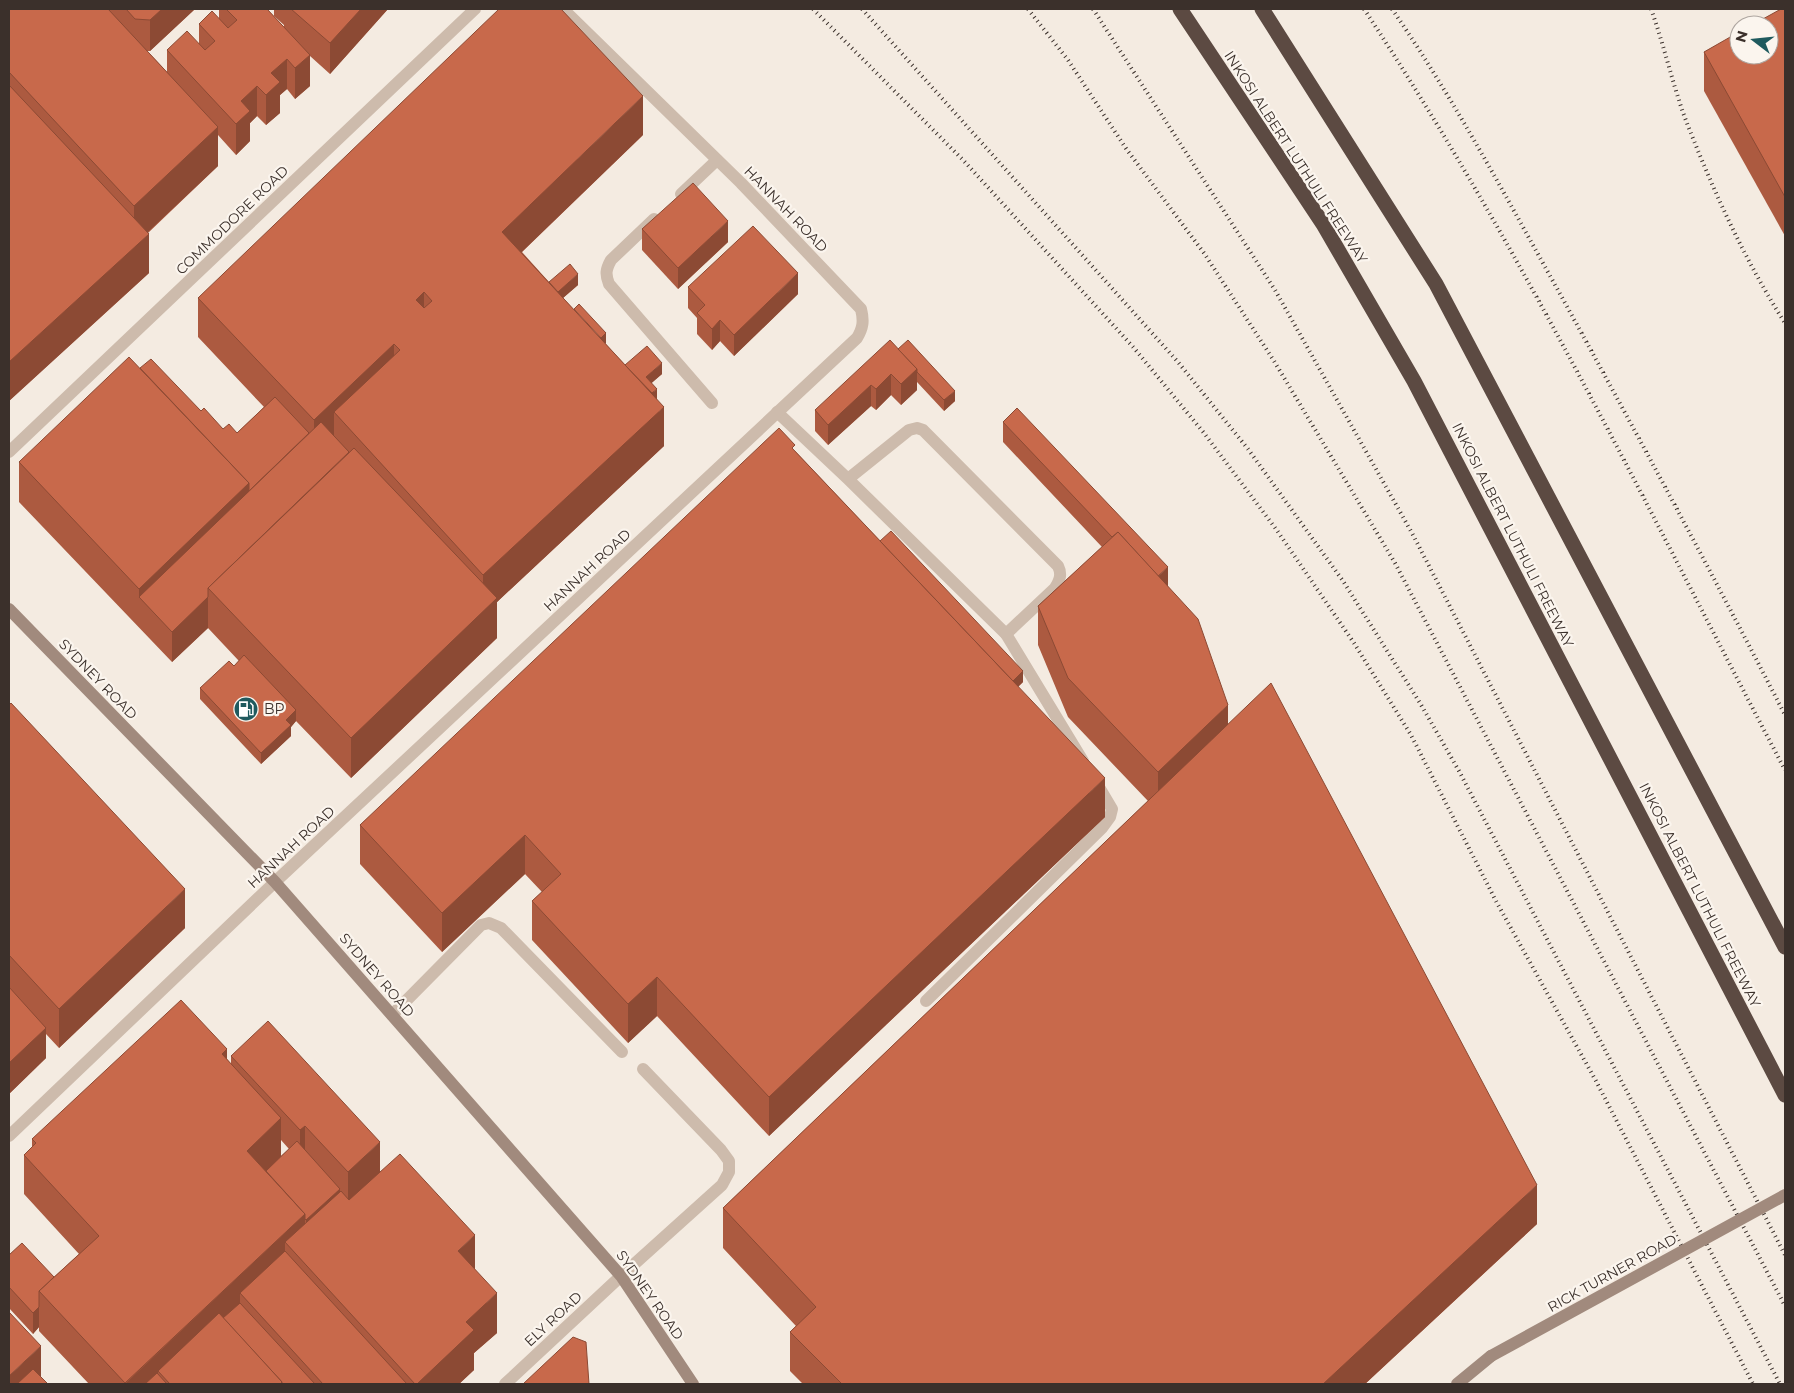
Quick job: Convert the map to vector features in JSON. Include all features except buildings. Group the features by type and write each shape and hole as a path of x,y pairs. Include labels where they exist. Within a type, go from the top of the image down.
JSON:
{"highway":[{"name":"INKOSI ALBERT LUTHULI FREEWAY","path":"1180,9 1323,224 1414,381 1785,1095"},
{"path":"1262,9 1436,284 1785,947"}],"main road":[{"name":"SYDNEY ROAD","path":"9,609 276,882 621,1276 693,1384"},
{"name":"RICK TURNER ROAD","path":"1457,1384 1491,1356 1785,1195"}],"street":[{"name":"COMMODORE ROAD","path":"9,452 475,9"},
{"name":"HANNAH ROAD","path":"9,1136 276,882 857,338 862,329 864,319 861,310 717,160 563,9"},
{"path":"712,403 608,284 606,269 611,260 717,160"},
{"path":"777,412 1006,634 1112,809 1110,818 1102,828 926,1001"},
{"path":"848,479 909,430 917,428 923,430 1047,554 1061,572 1059,582 1055,588 1006,634"},
{"path":"392,1016 481,925 489,923 501,928 622,1052"},
{"name":"ELY ROAD","path":"505,1384 722,1185 729,1172 729,1161 721,1150 643,1069"}],"railway":[{"path":"813,9 964,161 1134,348 1204,433 1276,529 1354,643 1411,735 1497,903 1596,1081 1753,1384"},
{"path":"862,9 1178,362 1248,449 1343,581 1420,703 1459,771 1780,1384"},
{"path":"1028,9 1068,60 1127,150 1204,253 1274,361 1395,563 1785,1306"},
{"path":"1093,9 1275,290 1412,533 1785,1255"},
{"path":"1364,9 1478,194 1532,289 1584,384 1785,770"},
{"path":"1392,9 1437,78 1519,220 1730,609 1785,715"},
{"path":"1651,9 1680,104 1706,171 1742,248 1785,323"}],"place":[{"name":"BP","path":"246,709"}]}
